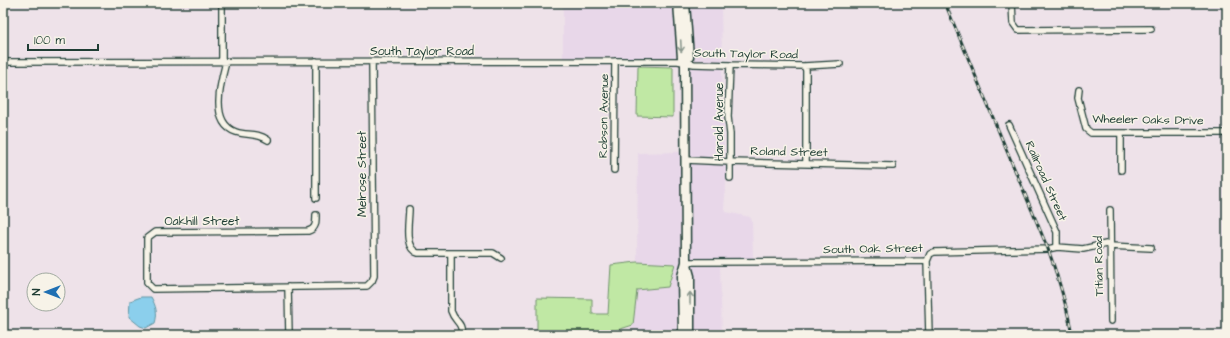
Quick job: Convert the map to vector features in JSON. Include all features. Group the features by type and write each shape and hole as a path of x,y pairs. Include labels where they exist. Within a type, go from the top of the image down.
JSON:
{"main road":[{"path":"678,3 682,58 685,63 686,262 690,276 690,335"},
{"path":"685,3 689,57 685,63"},
{"path":"683,335 682,276 686,262"}],"street":[{"path":"222,3 224,62 219,92 221,114 224,122 230,129 236,132 258,134 268,140"},
{"path":"1012,3 1013,23 1018,30 1151,29"},
{"name":"South Taylor Road","path":"3,62 615,61 804,66 840,64"},
{"name":"Robson Avenue","path":"614,170 615,61"},
{"path":"316,62 316,198"},
{"name":"Melrose Street","path":"370,284 374,276 372,62"},
{"name":"Harold Avenue","path":"730,65 728,121 730,134 730,178"},
{"path":"804,66 806,70 806,163"},
{"name":"Wheeler Oaks Drive","path":"1079,90 1078,98 1086,130 1091,132 1227,133"},
{"name":"Railroad Street","path":"1009,125 1057,232 1057,247"},
{"path":"1121,133 1121,170"},
{"name":"Roland Street","path":"686,160 893,166"},
{"path":"409,209 409,239 410,246 413,251 418,253 494,253 501,258"},
{"name":"Titian Road","path":"1110,210 1109,246 1111,322"},
{"name":"Oakhill Street","path":"316,215 316,224 314,228 308,231 154,232 147,238 147,283 153,289 367,286 370,284"},
{"name":"South Oak Street","path":"686,262 928,261 930,254 934,252 1048,249 1057,247 1083,249 1106,244 1109,246 1151,248"},
{"path":"451,253 451,311 453,316 461,324 462,335"},
{"path":"928,261 929,335"},
{"path":"288,287 289,335"}],"shaded area":[{"path":"563,3 675,3 679,59 563,59"},
{"path":"688,3 721,3 722,62 689,61"},
{"path":"682,65 683,260 680,335 632,335 636,290 668,287 675,264 637,262 638,153 680,152"},
{"path":"688,66 722,67 724,160 688,158"},
{"path":"688,162 725,165 727,172 724,208 726,212 750,217 752,221 753,259 689,259"},
{"path":"690,264 720,264 722,335 693,335"}],"green space":[{"path":"638,66 673,67 673,117 637,116"},
{"path":"637,262 675,264 668,287 637,290 633,325 611,332 609,335 537,335 537,298 592,299 592,314 608,314 611,265"}],"water":[{"path":"141,297 151,297 156,310 155,323 146,328 140,326 129,317 130,301"}],"railway":[{"path":"945,3 1048,249 1062,291 1072,335"}]}
